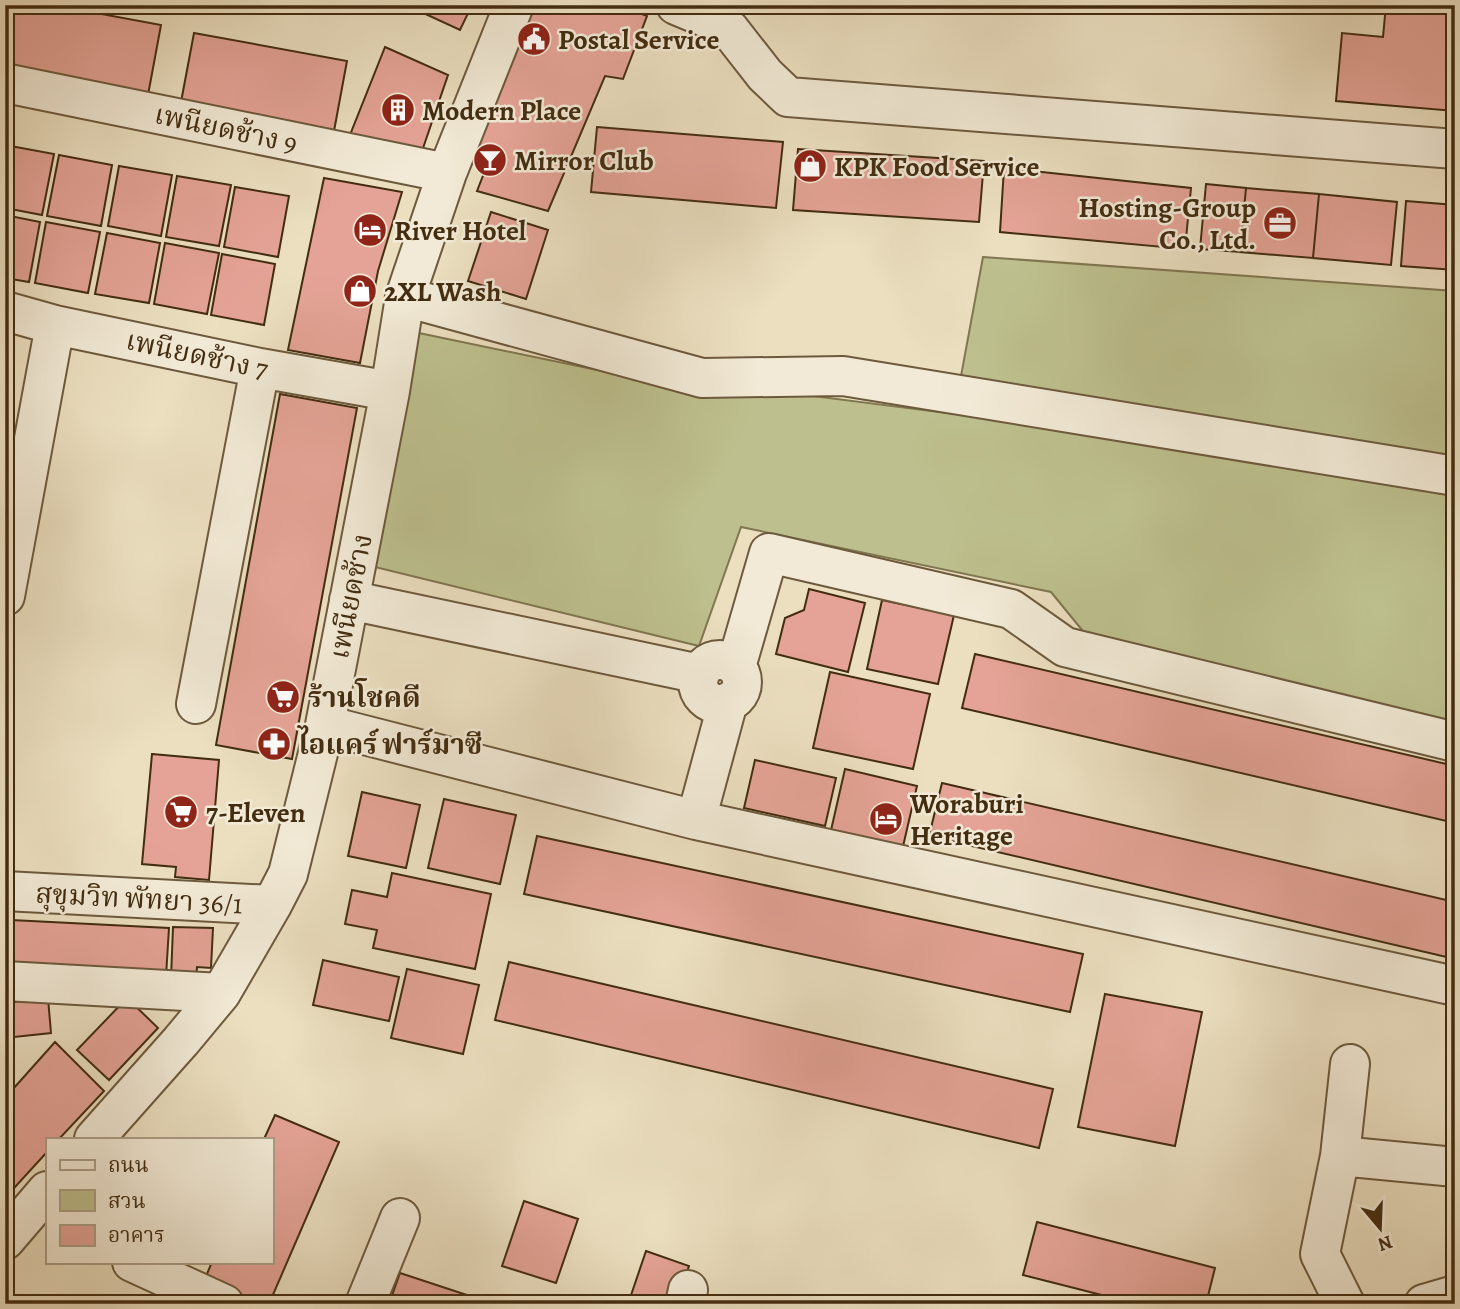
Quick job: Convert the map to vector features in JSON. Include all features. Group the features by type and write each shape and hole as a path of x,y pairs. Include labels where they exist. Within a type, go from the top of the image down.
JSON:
{"street":[{"name":"เพนียดช้าง","path":"94,1138 221,993 288,874 325,725 390,391 405,297 447,173 514,5"},
{"path":"676,5 715,13 765,75 789,97 1455,149"},
{"name":"เพนียดช้าง 9","path":"6,89 447,173"},
{"path":"405,297 702,377 843,376 1455,477"},
{"name":"เพนียดช้าง 7","path":"5,311 55,325 260,368 390,391"},
{"path":"5,596 55,325"},
{"path":"196,704 260,368"},
{"path":"696,820 722,681 769,553 1011,609 1065,648 1455,741"},
{"path":"349,600 722,681"},
{"path":"325,725 696,820 1455,986"},
{"name":"สุขุมวิท พัทยา 36/1","path":"5,891 272,905"},
{"path":"5,981 221,993"},
{"path":"1345,1304 1320,1254 1340,1156 1350,1064"},
{"path":"1340,1156 1455,1167"},
{"path":"365,1304 400,1217"},
{"path":"136,1264 224,1304"},
{"path":"1424,1304 1455,1295"}],"green space":[{"path":"983,257 1455,291 1453,723 1091,641 1051,592 741,527 699,646 375,567 414,332 703,392 766,390 954,414"}],"building":[{"path":"9,5 53,5 161,25 148,95 5,69 5,25"},
{"path":"406,5 472,5 460,30"},
{"path":"532,5 619,5 647,16 623,79 605,76 548,211 477,191 486,168 470,162"},
{"path":"1386,5 1455,5 1455,111 1336,101 1342,33 1383,37"},
{"path":"194,33 347,61 334,131 181,102"},
{"name":"Modern Place","path":"385,47 448,75 420,157 346,145"},
{"path":"597,127 783,142 776,208 591,192"},
{"path":"5,145 54,154 42,215 5,208"},
{"path":"798,149 984,161 979,222 793,210"},
{"path":"59,155 112,165 101,226 47,216"},
{"path":"119,166 172,175 161,236 108,226"},
{"path":"1004,168 1191,188 1185,249 1000,232"},
{"path":"177,176 231,185 219,246 166,237"},
{"path":"324,178 402,192 378,271 360,363 288,350"},
{"path":"1206,184 1246,188 1240,252 1200,249"},
{"path":"235,187 289,196 278,257 224,247"},
{"name":"Hosting-Group Co., Ltd.","path":"1246,188 1319,194 1313,258 1240,252"},
{"path":"1319,194 1397,202 1391,265 1313,258"},
{"path":"1406,201 1455,205 1455,270 1401,266"},
{"path":"491,212 548,230 526,299 468,281"},
{"path":"5,215 40,222 29,282 5,278"},
{"path":"46,222 100,232 88,293 35,283"},
{"path":"107,233 160,243 149,303 95,294"},
{"path":"165,243 219,253 207,314 154,304"},
{"path":"222,254 275,264 264,325 211,315"},
{"path":"280,394 357,408 292,759 216,745"},
{"path":"809,589 865,603 848,672 776,654 785,618 804,610"},
{"path":"882,600 954,615 938,684 867,669"},
{"path":"975,654 1455,766 1455,823 962,708"},
{"path":"830,672 930,694 913,769 813,748"},
{"name":"7-Eleven","path":"152,754 219,760 209,880 175,877 176,867 142,864"},
{"path":"755,760 836,778 825,826 744,808"},
{"path":"845,769 917,786 901,855 829,839"},
{"path":"942,783 1455,902 1455,959 929,836"},
{"path":"362,792 420,805 406,868 348,856"},
{"path":"444,799 516,815 500,884 428,868"},
{"path":"537,836 1083,954 1070,1012 524,894"},
{"path":"392,873 491,894 475,969 373,948 377,930 345,924 352,890 387,897"},
{"path":"11,920 169,928 166,976 8,967"},
{"path":"173,927 213,928 211,968 197,967 196,979 171,978"},
{"path":"323,960 399,977 389,1021 313,1005"},
{"path":"509,962 1053,1089 1039,1148 495,1020"},
{"path":"407,969 479,985 463,1054 391,1038"},
{"path":"1105,994 1202,1012 1175,1146 1078,1127"},
{"path":"48,998 51,1033 5,1038 5,1003"},
{"path":"127,998 158,1028 109,1080 77,1050"},
{"path":"55,1042 104,1091 60,1138 46,1138 46,1153 5,1198 5,1098"},
{"path":"275,1115 339,1142 269,1304 259,1304 204,1281 211,1264 273,1264 273,1138 264,1138"},
{"path":"524,1201 578,1219 556,1283 502,1266"},
{"path":"1037,1222 1215,1268 1206,1304 1137,1304 1023,1275"},
{"path":"646,1251 689,1266 676,1304 628,1304"},
{"path":"400,1273 485,1301 484,1304 389,1304"},
{"path":"1018,1297 1049,1304 1016,1304"}],"place":[{"name":"Postal Service","path":"534,39"},
{"name":"Modern Place","path":"398,110"},
{"name":"Mirror Club","path":"490,160"},
{"name":"KPK Food Service","path":"810,166"},
{"name":"Hosting-Group Co., Ltd.","path":"1280,223"},
{"name":"River Hotel","path":"370,230"},
{"name":"2XL Wash","path":"360,291"},
{"name":"ร้านโชคดี","path":"283,697"},
{"name":"ไอแคร์ ฟาร์มาซี","path":"274,744"},
{"name":"7-Eleven","path":"181,812"},
{"name":"Woraburi Heritage","path":"886,819"}]}
